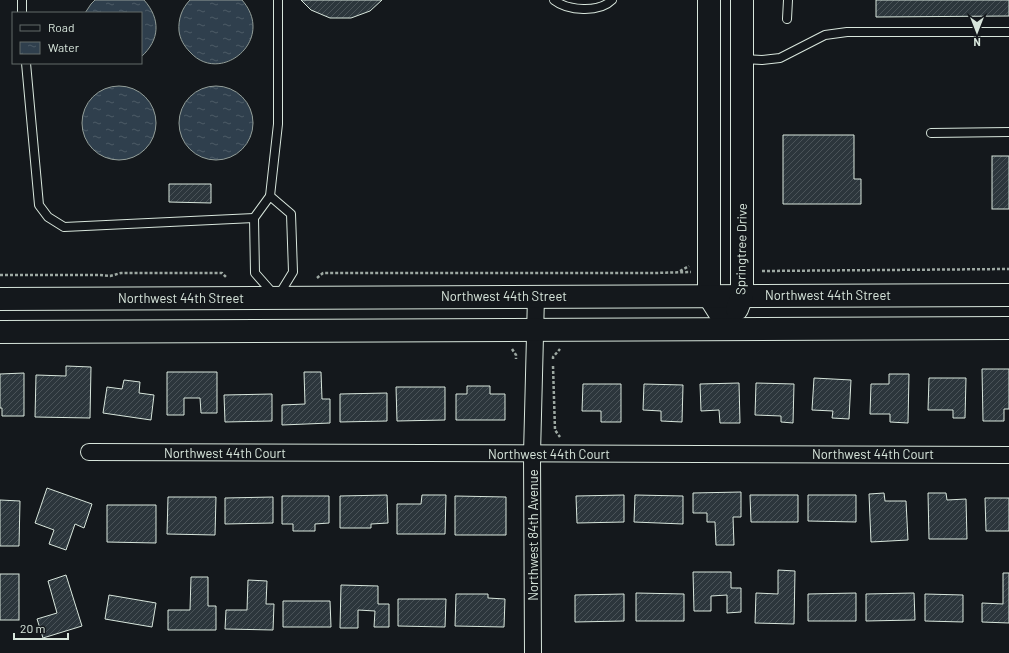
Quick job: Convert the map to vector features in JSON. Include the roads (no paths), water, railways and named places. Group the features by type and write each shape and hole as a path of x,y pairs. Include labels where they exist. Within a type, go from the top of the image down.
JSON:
{"street":[{"path":"709,0 709,296 730,329"},
{"name":"Springtree Drive","path":"730,329 742,296 742,0"},
{"path":"276,331 281,290"},
{"name":"Northwest 44th Street","path":"0,299 281,290 536,296 1009,295"},
{"name":"Northwest 84th Avenue","path":"534,653 532,454 536,296"},
{"path":"0,332 1009,328"},
{"name":"Northwest 44th Court","path":"89,452 1009,455"}],"lane":[{"path":"22,0 22,12"},
{"path":"270,196 291,214 293,272 281,290 255,273 254,218 270,196 278,124 278,0"},
{"path":"554,0 566,7 599,8 612,0"},
{"path":"787,19 788,0"},
{"path":"742,59 762,60 780,58 825,35 847,32 1009,32"},
{"path":"26,64 39,205 48,217 64,227 254,218"},
{"path":"931,133 1009,132"}],"water":[{"path":"95,0 144,0 150,7 156,22 155,37 152,44 142,56 142,12 86,12"},
{"path":"190,0 242,0 251,15 253,30 249,43 240,54 229,61 216,64 202,61 188,50 181,40 179,22 181,14"},
{"path":"119,86 133,89 145,97 153,109 156,123 153,137 145,149 133,157 119,160 105,157 93,149 85,137 82,123 85,109 93,97 105,89"},
{"path":"216,86 230,89 242,97 250,109 253,123 250,137 242,149 230,157 216,160 202,157 190,149 182,137 179,123 182,109 190,97 202,89"}]}
